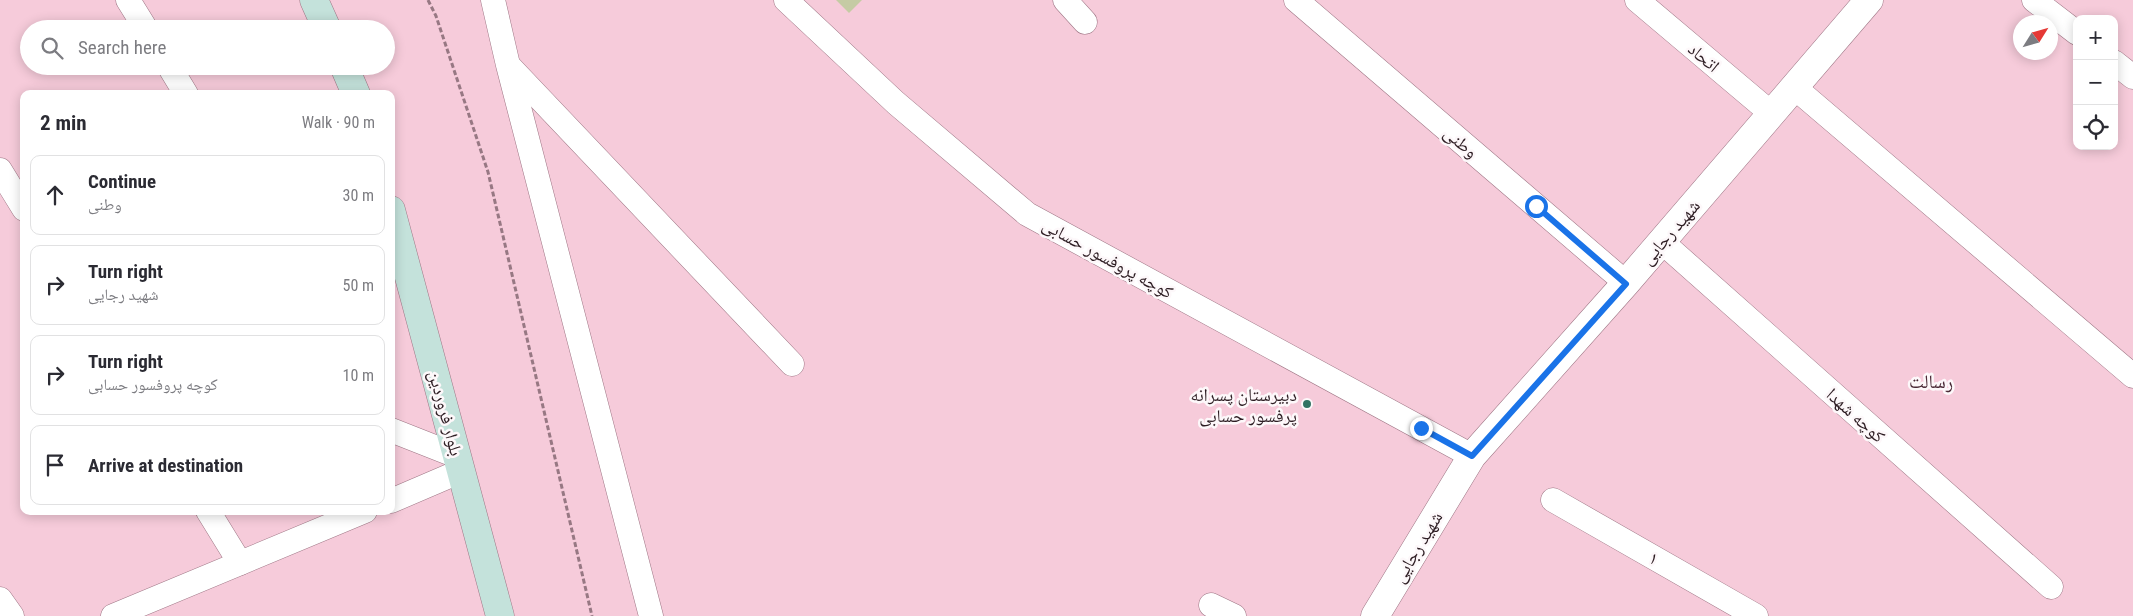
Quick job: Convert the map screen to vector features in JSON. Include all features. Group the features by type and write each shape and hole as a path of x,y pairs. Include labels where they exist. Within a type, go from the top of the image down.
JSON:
{"main road":[{"path":"314,0 323,20"},
{"path":"348,75 354,90"},
{"name":"بلوار فروردین","path":"395,225 500,616"}],"street":[{"path":"128,0 140,20"},
{"path":"493,0 508,65 651,616"},
{"name":"کوچه پروفسور حسابی","path":"786,0 896,103 1027,214 1472,456"},
{"path":"1065,0 1085,22"},
{"name":"وطنی","path":"1296,0 1626,284"},
{"name":"اتحاد","path":"1636,0 1772,114"},
{"name":"شهید رجایی","path":"1375,616 1472,456 1626,284 1869,0"},
{"path":"2034,0 2073,30"},
{"path":"508,65 792,364"},
{"path":"2118,65 2133,77"},
{"path":"174,75 184,90"},
{"path":"1794,87 2133,376"},
{"path":"0,170 20,202"},
{"name":"کوچه شهدا","path":"1662,242 2051,587"},
{"path":"395,432 460,464"},
{"path":"395,498 460,464"},
{"name":"۱","path":"1553,500 1756,616"},
{"path":"210,515 240,563"},
{"path":"112,616 355,515"},
{"path":"0,599 12,616"},
{"path":"1211,604 1234,616"}],"path":[{"path":"428,0 436,16 488,172 592,616"}],"green space":[{"path":"836,0 862,0 849,13"}],"place":[{"name":"دبیرستان پسرانه پرفسور حسابی","path":"1307,404"}],"district":[{"name":"رسالت","path":"1931,381"}],"route":[{"path":"1421,428 1472,456 1626,284 1536,206"}]}
